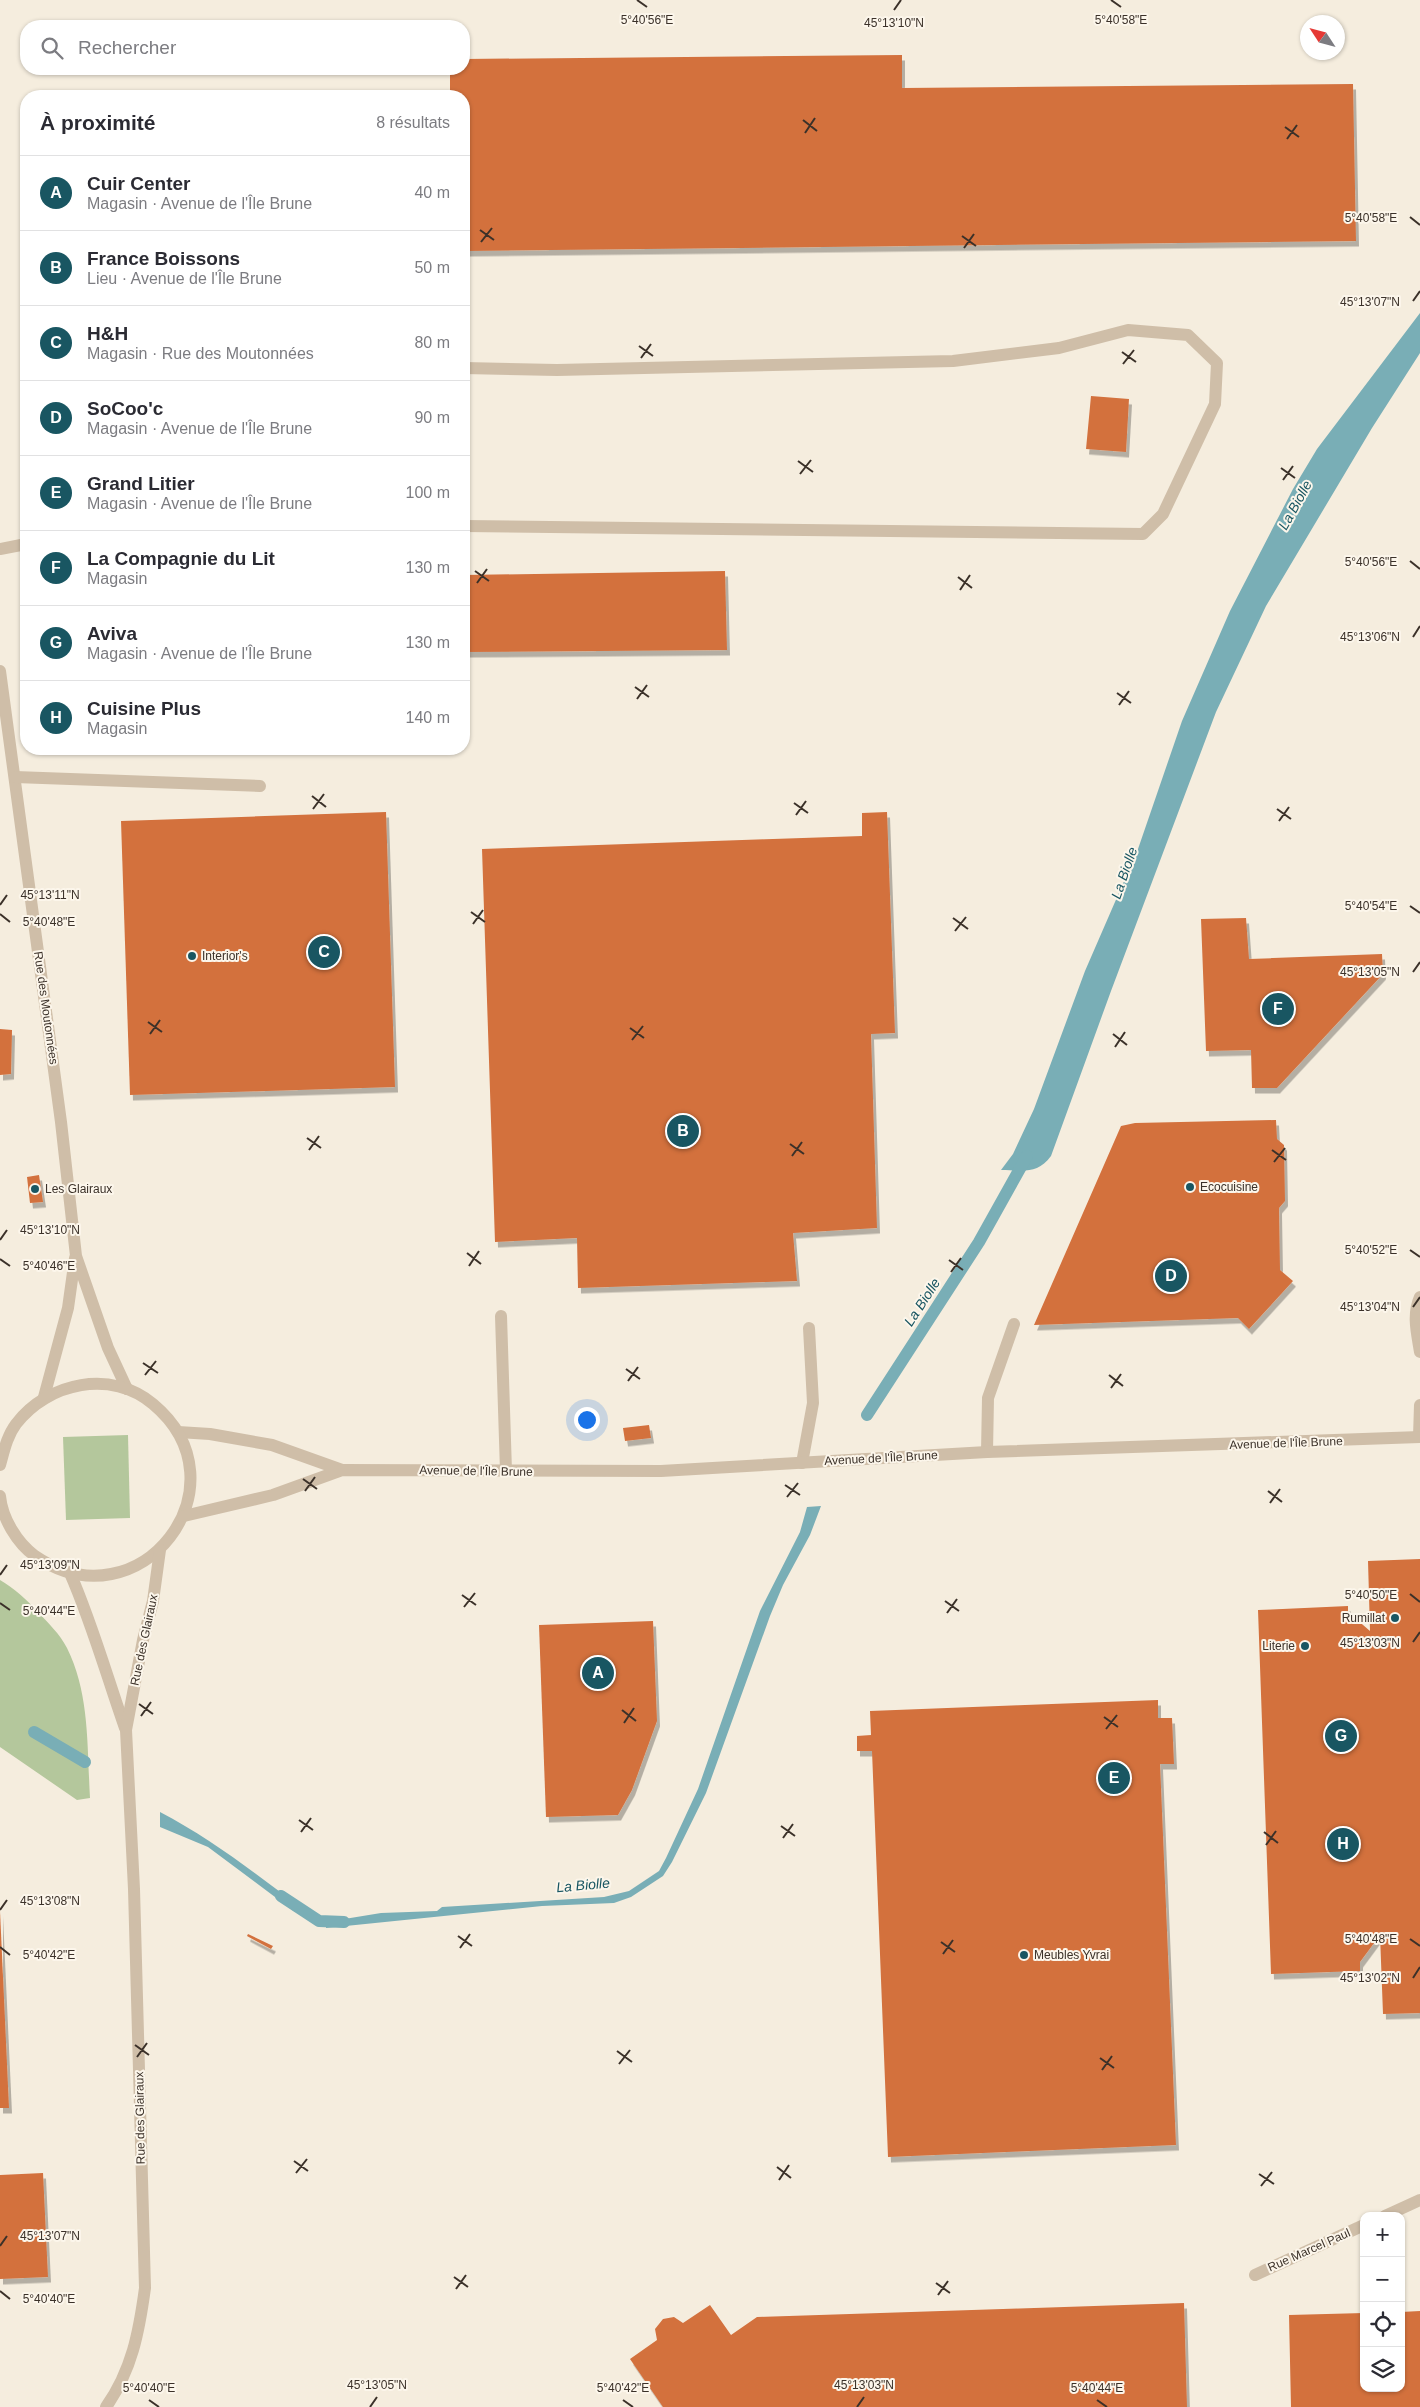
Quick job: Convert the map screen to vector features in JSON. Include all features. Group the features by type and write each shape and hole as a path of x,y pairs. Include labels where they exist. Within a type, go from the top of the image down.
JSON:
{"street":[{"path":"470,368 557,370 953,361 1059,348 1128,330 1188,335 1217,363 1215,404 1163,514 1143,534 470,526"},
{"path":"0,549 20,545"},
{"name":"Rue des Moutonnées","path":"0,671 61,1122 76,1256 108,1348 126,1389"},
{"path":"15,777 260,786"},
{"name":"Rue des Moutonnées","path":"44,1397 68,1308 76,1256"},
{"path":"1420,1297 1416,1306 1415,1326 1420,1352"},
{"path":"501,1316 506,1471"},
{"path":"987,1452 988,1398 1014,1324"},
{"path":"802,1463 813,1403 809,1328"},
{"path":"0,1466 3,1444 15,1425 28,1410 44,1397 70,1386 99,1383 126,1389 147,1399 165,1413 178,1432 188,1459 190,1488 184,1516 174,1535 160,1550 133,1568 102,1576 70,1573 48,1565 29,1552 14,1534 1,1505 0,1496"},
{"path":"1420,1405 1420,1437"},
{"name":"Avenue de l'Île Brune","path":"178,1432 210,1434 272,1445 342,1470 506,1471 661,1471 987,1452 1420,1437"},
{"name":"Avenue de l'Île Brune","path":"184,1516 273,1494 342,1470"},
{"path":"0,1530 14,1534"},
{"name":"Rue des Glairaux","path":"106,2407 121,2386 139,2334 145,2288 134,1889 126,1730 143,1640 153,1601 160,1550"},
{"name":"Rue des Glairaux","path":"70,1573 84,1605 96,1647 126,1730"},
{"path":"1394,2212 1420,2200"},
{"name":"Rue Marcel Paul","path":"1255,2275 1360,2228"}],"green space":[{"path":"128,1435 130,1518 66,1520 63,1437"},
{"path":"0,1580 34,1608 54,1629 67,1648 80,1684 84,1702 90,1798 77,1800 0,1747"}],"water":[{"path":"1420,313 1420,353 1372,428 1266,606 1216,712 1051,1156 1046,1162 1035,1169 1023,1171 1001,1170 1013,1154 1034,1109 1085,971 1138,849 1182,721 1230,611 1293,489 1317,449"},
{"path":"821,1506 810,1535 783,1585 770,1616 706,1793 672,1862 663,1876 631,1897 614,1903 542,1906 326,1928 326,1922 381,1913 437,1911 442,1907 604,1897 629,1891 659,1871 698,1789 760,1611 800,1532 807,1507"},
{"path":"160,1812 229,1854 262,1878 295,1903 295,1912 208,1847 160,1827"}],"building":[{"path":"902,55 902,88 1353,84 1356,241 470,251 470,90 450,90 450,75 470,75 470,59"},
{"path":"1091,396 1129,399 1126,452 1086,449"},
{"path":"725,571 727,650 470,652 470,575"},
{"path":"386,812 395,1087 130,1095 121,821"},
{"path":"887,812 895,1033 871,1034 877,1228 793,1233 797,1281 578,1288 577,1238 495,1242 482,849 862,836 862,813"},
{"path":"1246,918 1249,959 1382,954 1383,974 1277,1088 1252,1088 1251,1050 1206,1051 1201,919"},
{"path":"0,1029 12,1030 11,1074 0,1075"},
{"path":"1276,1120 1277,1139 1284,1145 1285,1201 1279,1208 1280,1270 1293,1281 1249,1329 1238,1318 1034,1325 1121,1126 1135,1123"},
{"name":"Les Glairaux","path":"39,1175 43,1202 30,1203 27,1177"},
{"path":"649,1425 651,1438 625,1441 623,1428"},
{"path":"1420,1559 1420,2013 1383,2014 1380,1935 1360,1962 1360,1971 1271,1974 1258,1610 1348,1606 1348,1612 1370,1631 1368,1561"},
{"path":"653,1621 657,1721 632,1790 618,1815 546,1817 539,1625"},
{"name":"Meubles Yvrai","path":"1158,1700 1158,1718 1172,1718 1174,1764 1160,1764 1176,2145 888,2157 872,1751 857,1751 857,1736 871,1735 870,1711"},
{"path":"0,1911 9,2108 0,2108"},
{"path":"248,1934 273,1946 271,1949 247,1936"},
{"path":"43,2173 48,2277 0,2279 0,2175"},
{"path":"1184,2303 1187,2407 663,2407 630,2359 657,2340 655,2329 663,2319 674,2317 683,2323 710,2305 731,2335 757,2317"},
{"path":"1420,2311 1420,2407 1291,2407 1289,2315 1360,2313 1360,2392 1405,2392 1405,2312"}],"waterway":[{"name":"La Biolle","path":"867,1415 979,1242 1027,1156"},
{"name":"La Biolle","path":"34,1732 85,1762"},
{"name":"La Biolle","path":"281,1896 319,1921 344,1922"}],"place":[{"name":"H&H","path":"324,952"},
{"name":"Interior's","path":"192,956"},
{"name":"La Compagnie du Lit","path":"1278,1009"},
{"name":"France Boissons","path":"683,1131"},
{"name":"Ecocuisine","path":"1190,1187"},
{"name":"Les Glairaux","path":"35,1189"},
{"name":"SoCoo'c","path":"1171,1276"},
{"name":"Rumillat","path":"1395,1618"},
{"name":"Literie","path":"1305,1646"},
{"name":"Cuir Center","path":"598,1673"},
{"name":"Aviva","path":"1341,1736"},
{"name":"Grand Litier","path":"1114,1778"},
{"name":"Cuisine Plus","path":"1343,1844"},
{"name":"Meubles Yvrai","path":"1024,1955"}]}
